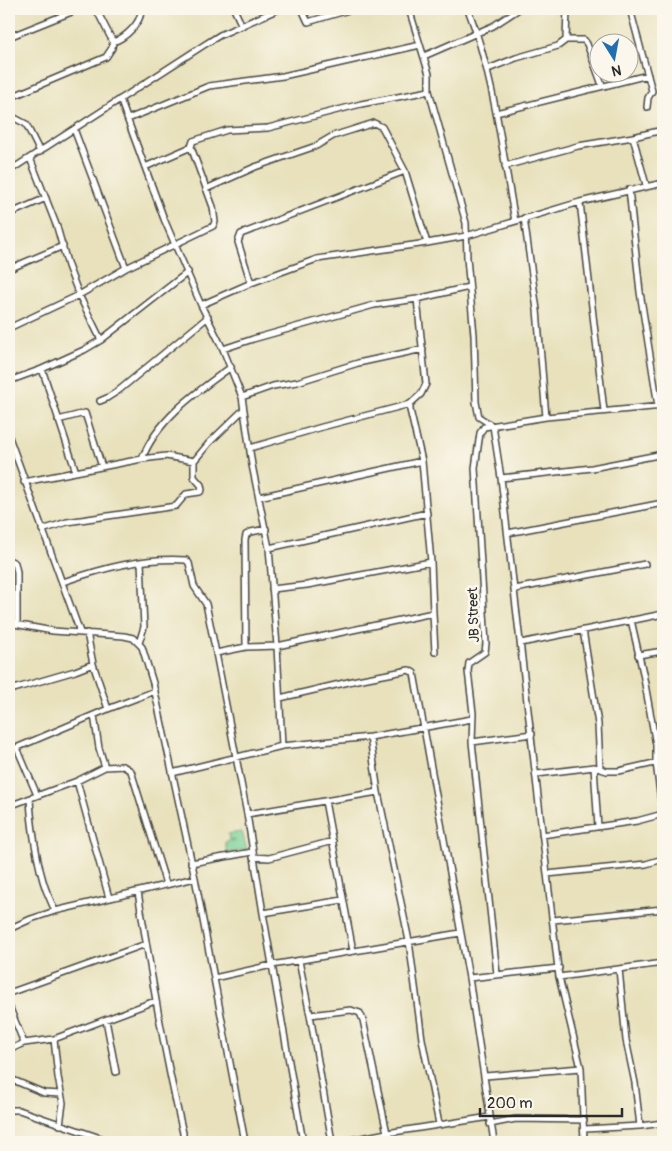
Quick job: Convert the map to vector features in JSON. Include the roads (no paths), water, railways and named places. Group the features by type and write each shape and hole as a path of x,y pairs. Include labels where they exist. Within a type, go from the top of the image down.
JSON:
{"street":[{"path":"9,37 79,9"},
{"path":"9,98 106,57 112,48 113,42 96,9"},
{"path":"113,42 122,39 139,20 140,9"},
{"path":"234,9 242,26"},
{"path":"9,171 204,45 279,9"},
{"path":"302,9 308,22 352,9"},
{"path":"409,9 429,74 429,91 463,208 466,223 474,334 476,402 479,417 493,426 546,417 661,406 640,292 629,189"},
{"path":"468,9 478,34 488,69 515,222"},
{"path":"424,56 478,34 504,20 519,9"},
{"path":"566,40 567,9"},
{"path":"630,9 652,90 648,98 647,107"},
{"path":"488,69 516,58 558,46 566,40 584,40 602,86"},
{"path":"128,119 209,86 283,76 420,45"},
{"path":"496,113 648,75"},
{"path":"9,328 79,295 126,268 213,226 215,222 213,208 191,147 193,141 227,130 268,128 361,104 429,91"},
{"path":"120,98 175,244 223,349 242,398 252,465 266,529 277,646 282,746"},
{"path":"9,115 26,124 40,152"},
{"path":"206,189 255,167 316,146 333,136 374,123 382,127 405,171 427,243"},
{"path":"74,129 126,268"},
{"path":"505,166 578,146 663,130"},
{"path":"633,137 646,186"},
{"path":"145,167 191,147"},
{"path":"30,158 46,198 79,295 101,340"},
{"path":"251,284 238,242 241,234 405,171"},
{"path":"202,305 317,259 466,236 580,202 629,189 663,183"},
{"path":"9,214 46,198"},
{"path":"580,202 604,411"},
{"path":"524,218 536,310 546,417"},
{"path":"9,269 63,246"},
{"path":"9,381 42,369 101,340 188,272"},
{"path":"223,349 374,305 470,287"},
{"path":"250,448 410,404 421,394 426,384 417,298"},
{"path":"100,401 118,391 208,317"},
{"path":"242,398 273,386 297,382 366,360 423,349"},
{"path":"142,459 146,447 154,436 181,406 230,367"},
{"path":"42,369 76,472"},
{"path":"410,404 422,461 431,562 435,652"},
{"path":"42,530 67,522 176,506 186,494 200,492 202,490 201,485 194,477 194,461 209,443 243,410"},
{"path":"58,420 85,413 102,467"},
{"path":"493,426 515,589 559,977 581,1068 585,1129 584,1142"},
{"name":"JB Street","path":"493,426 484,428 480,433 475,468 486,644 485,652 469,663 468,671 473,713 472,742 497,974"},
{"path":"9,437 80,632"},
{"path":"501,478 592,468 663,454"},
{"path":"24,482 166,456 194,461"},
{"path":"260,498 422,461"},
{"path":"508,533 663,503"},
{"path":"268,548 427,513"},
{"path":"246,647 245,540 246,535 251,532 266,529"},
{"path":"63,582 98,570 141,562 160,559 188,562 192,580 206,604 216,653 247,814 303,1142"},
{"path":"9,560 14,563 17,572 16,624"},
{"path":"139,643 144,627 141,562"},
{"path":"272,589 431,562"},
{"path":"515,589 644,564"},
{"path":"216,653 246,647 277,646 433,613"},
{"path":"521,643 663,614"},
{"path":"542,835 663,815 656,763 656,745 631,620"},
{"path":"9,624 53,631 124,636 133,638 139,643 144,653 155,691 192,863 245,1142"},
{"path":"583,630 598,724 600,768"},
{"path":"87,633 93,664 108,708"},
{"path":"638,655 663,651"},
{"path":"10,690 93,664"},
{"path":"280,698 408,670 414,673 469,978 494,1142"},
{"path":"9,751 108,708 155,691"},
{"path":"94,715 99,748 105,768"},
{"path":"172,773 282,746 370,737 472,719"},
{"path":"472,742 532,734"},
{"path":"370,737 378,792 409,941 422,1039 439,1124"},
{"path":"17,748 37,795"},
{"path":"537,774 594,767 607,771 619,771 663,761"},
{"path":"9,806 77,781 105,768 123,766 128,768 131,771 166,884"},
{"path":"594,767 598,827"},
{"path":"77,781 109,898"},
{"path":"247,814 378,792"},
{"path":"30,798 39,863 46,890 55,911"},
{"path":"325,801 353,952"},
{"path":"192,863 253,854 269,858 333,841"},
{"path":"547,874 646,864 663,859"},
{"path":"9,927 55,911 195,878"},
{"path":"138,892 155,1001 183,1133 183,1142"},
{"path":"263,913 343,900"},
{"path":"552,920 663,909"},
{"path":"214,978 272,965 460,933"},
{"path":"9,992 146,944"},
{"path":"299,961 332,1142"},
{"path":"559,977 663,963"},
{"path":"469,978 558,968"},
{"path":"619,968 626,1040 635,1083 640,1126"},
{"path":"9,1050 24,1044 54,1039 155,1001"},
{"path":"9,1006 24,1044"},
{"path":"310,1015 350,1010 360,1013 387,1133"},
{"path":"106,1020 116,1072"},
{"path":"54,1039 63,1103 60,1125"},
{"path":"485,1076 581,1068"},
{"path":"9,1080 44,1093 61,1094"},
{"path":"9,1110 19,1110 112,1142"},
{"path":"341,1142 367,1140 387,1133 490,1117"},
{"path":"490,1124 516,1119 584,1120"},
{"path":"585,1129 663,1123"}]}
